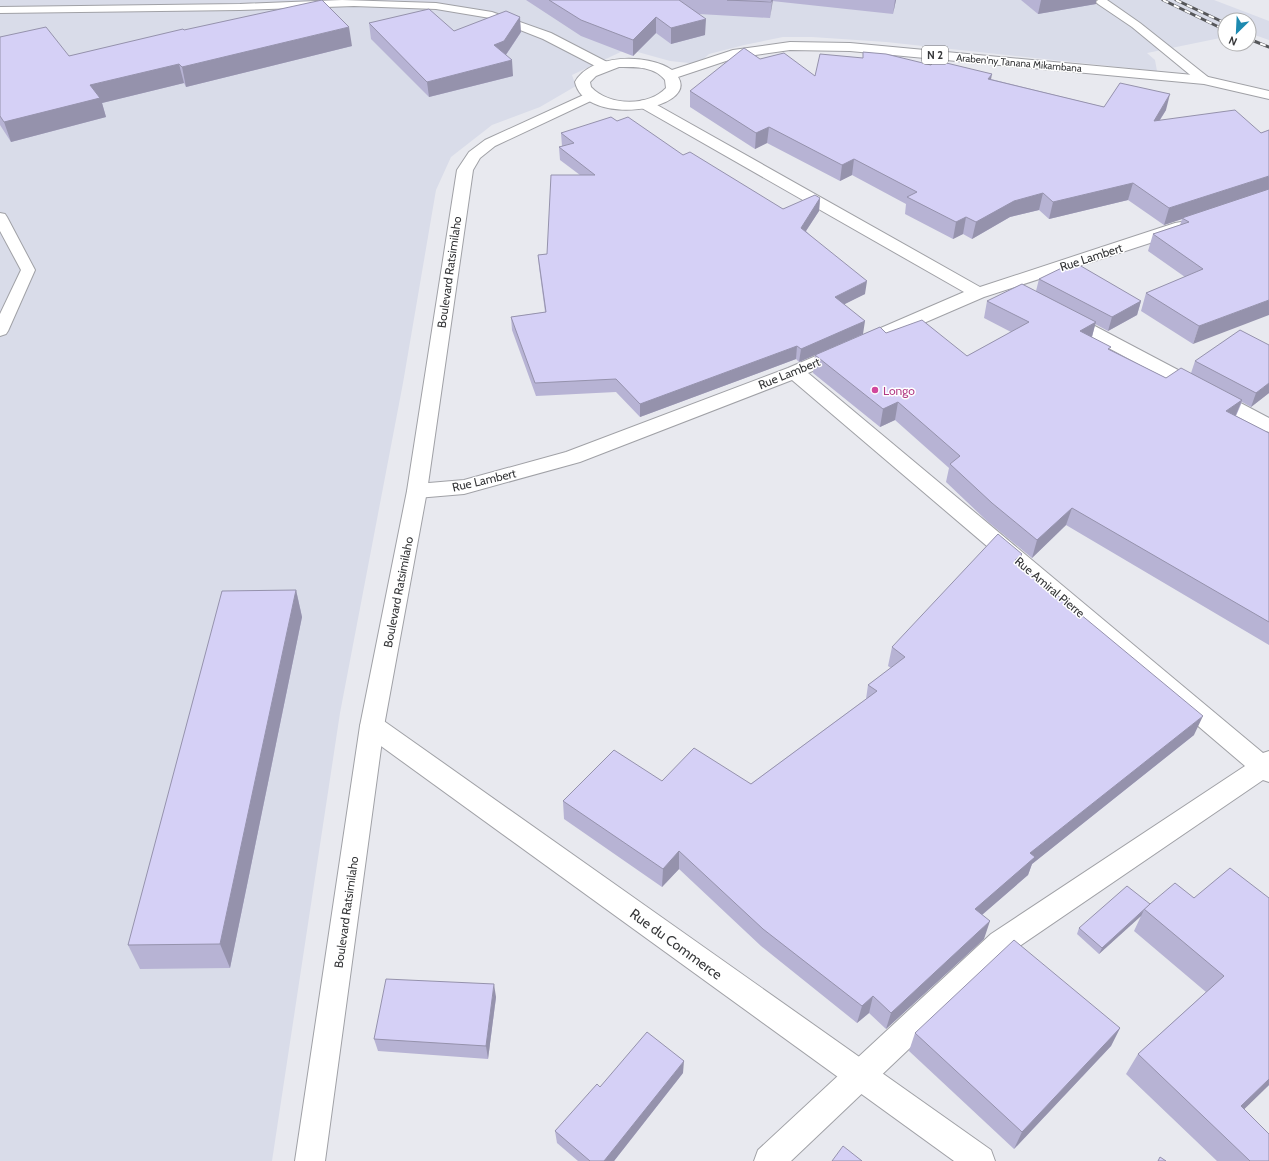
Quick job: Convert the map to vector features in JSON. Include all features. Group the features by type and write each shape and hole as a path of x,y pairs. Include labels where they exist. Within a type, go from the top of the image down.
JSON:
{"street":[{"name":"Araben'ny Tanana Mikambana","path":"670,75 733,54 798,46 850,47 1204,80"},
{"path":"634,63 649,65 661,69 670,75 674,82 673,89 668,96 658,101 630,106 601,101 590,96 584,89 583,83 586,76 594,70 605,66 634,63"},
{"name":"N 2","path":"1204,80 1269,95"},
{"name":"Boulevard Ratsimilaho","path":"310,1161 372,726 417,491 465,170 474,155 490,143 590,96"},
{"path":"645,104 978,292"},
{"name":"Rue Lambert","path":"417,491 464,487 573,457 795,372 978,292 1005,285 1194,222"},
{"path":"1005,285 1026,296"},
{"path":"1053,311 1269,426"},
{"name":"Rue Amiral Pierre","path":"795,372 1267,767"},
{"name":"Rue du Commerce","path":"372,726 980,1161"},
{"path":"769,1161 1001,943 1267,767"}],"lane":[{"path":"487,0 492,15"},
{"path":"1102,2 1136,25 1204,80"},
{"path":"0,10 232,7 354,3 436,6 492,15 547,36 605,66"},
{"path":"0,217 28,270 0,331"}],"shaded area":[{"path":"0,0 1214,0 1245,12 1217,12 1217,39 1147,53 1155,60 1157,71 886,42 812,37 783,37 744,45 709,54 698,64 670,61 627,49 572,75 576,86 540,107 492,125 451,157 436,190 403,383 340,713 272,1161 0,1161"},
{"path":"1257,16 1269,21 1269,40 1257,36"}],"building":[{"path":"322,0 349,27 182,67 179,64 90,85 100,98 4,122 0,116 0,37 46,27 69,56 183,29"},
{"path":"549,0 679,0 706,19 671,28 656,17 633,40 581,20"},
{"path":"727,0 772,0 771,2"},
{"path":"429,9 454,31 506,11 520,17 504,41 494,45 512,60 427,82 369,23"},
{"path":"744,48 760,59 784,53 815,76 820,54 863,58 863,52 886,54 931,65 934,60 992,74 988,79 1104,107 1120,83 1170,94 1154,121 1235,110 1261,133 1269,130 1269,176 1169,208 1133,183 1053,202 1043,193 1014,201 976,222 966,217 956,222 907,197 917,192 854,159 842,165 769,127 756,133 690,91"},
{"path":"611,117 617,121 628,117 683,155 690,152 783,209 815,195 820,198 801,228 867,281 835,297 865,321 801,349 797,346 640,404 616,379 535,383 511,317 546,312 538,255 547,254 551,175 595,175 559,147 574,143 561,133"},
{"path":"1269,189 1269,300 1199,326 1146,293 1203,269 1153,234 1189,222 1182,218"},
{"path":"1074,262 1141,301 1112,317 1039,279"},
{"path":"1022,284 1096,322 1080,331 1111,347 1108,349 1166,378 1181,368 1242,400 1226,411 1269,433 1269,622 1072,508 1037,540 992,503 950,464 960,456 898,402 883,409 815,355 880,327 886,333 922,320 967,356 1029,322 987,301"},
{"path":"1240,330 1269,345 1269,383 1256,393 1195,361"},
{"path":"998,534 1022,554 1015,560 1203,716 1030,853 1035,857 975,909 990,921 891,1013 873,996 862,1006 763,929 679,851 663,869 563,801 614,750 662,781 694,748 751,784 877,691 868,685 905,657 892,647"},
{"path":"296,590 220,944 128,945 222,591"},
{"path":"1230,868 1269,898 1269,1079 1241,1106 1269,1134 1269,1161 1250,1161 1138,1054 1224,976 1144,909 1175,883 1194,898"},
{"path":"1127,886 1150,904 1102,948 1079,928"},
{"path":"1014,940 1120,1028 1022,1132 915,1033"},
{"path":"386,979 494,984 486,1046 374,1039"},
{"path":"647,1032 684,1061 604,1161 590,1161 555,1131 597,1084 600,1087"},
{"path":"843,1146 862,1161 832,1161"},
{"path":"1160,1157 1166,1161 1158,1161"}],"railway":[{"path":"1163,0 1217,26"},
{"path":"1176,0 1217,19"},
{"path":"1257,42 1269,47"}],"place":[{"name":"Longo","path":"875,390"}]}
